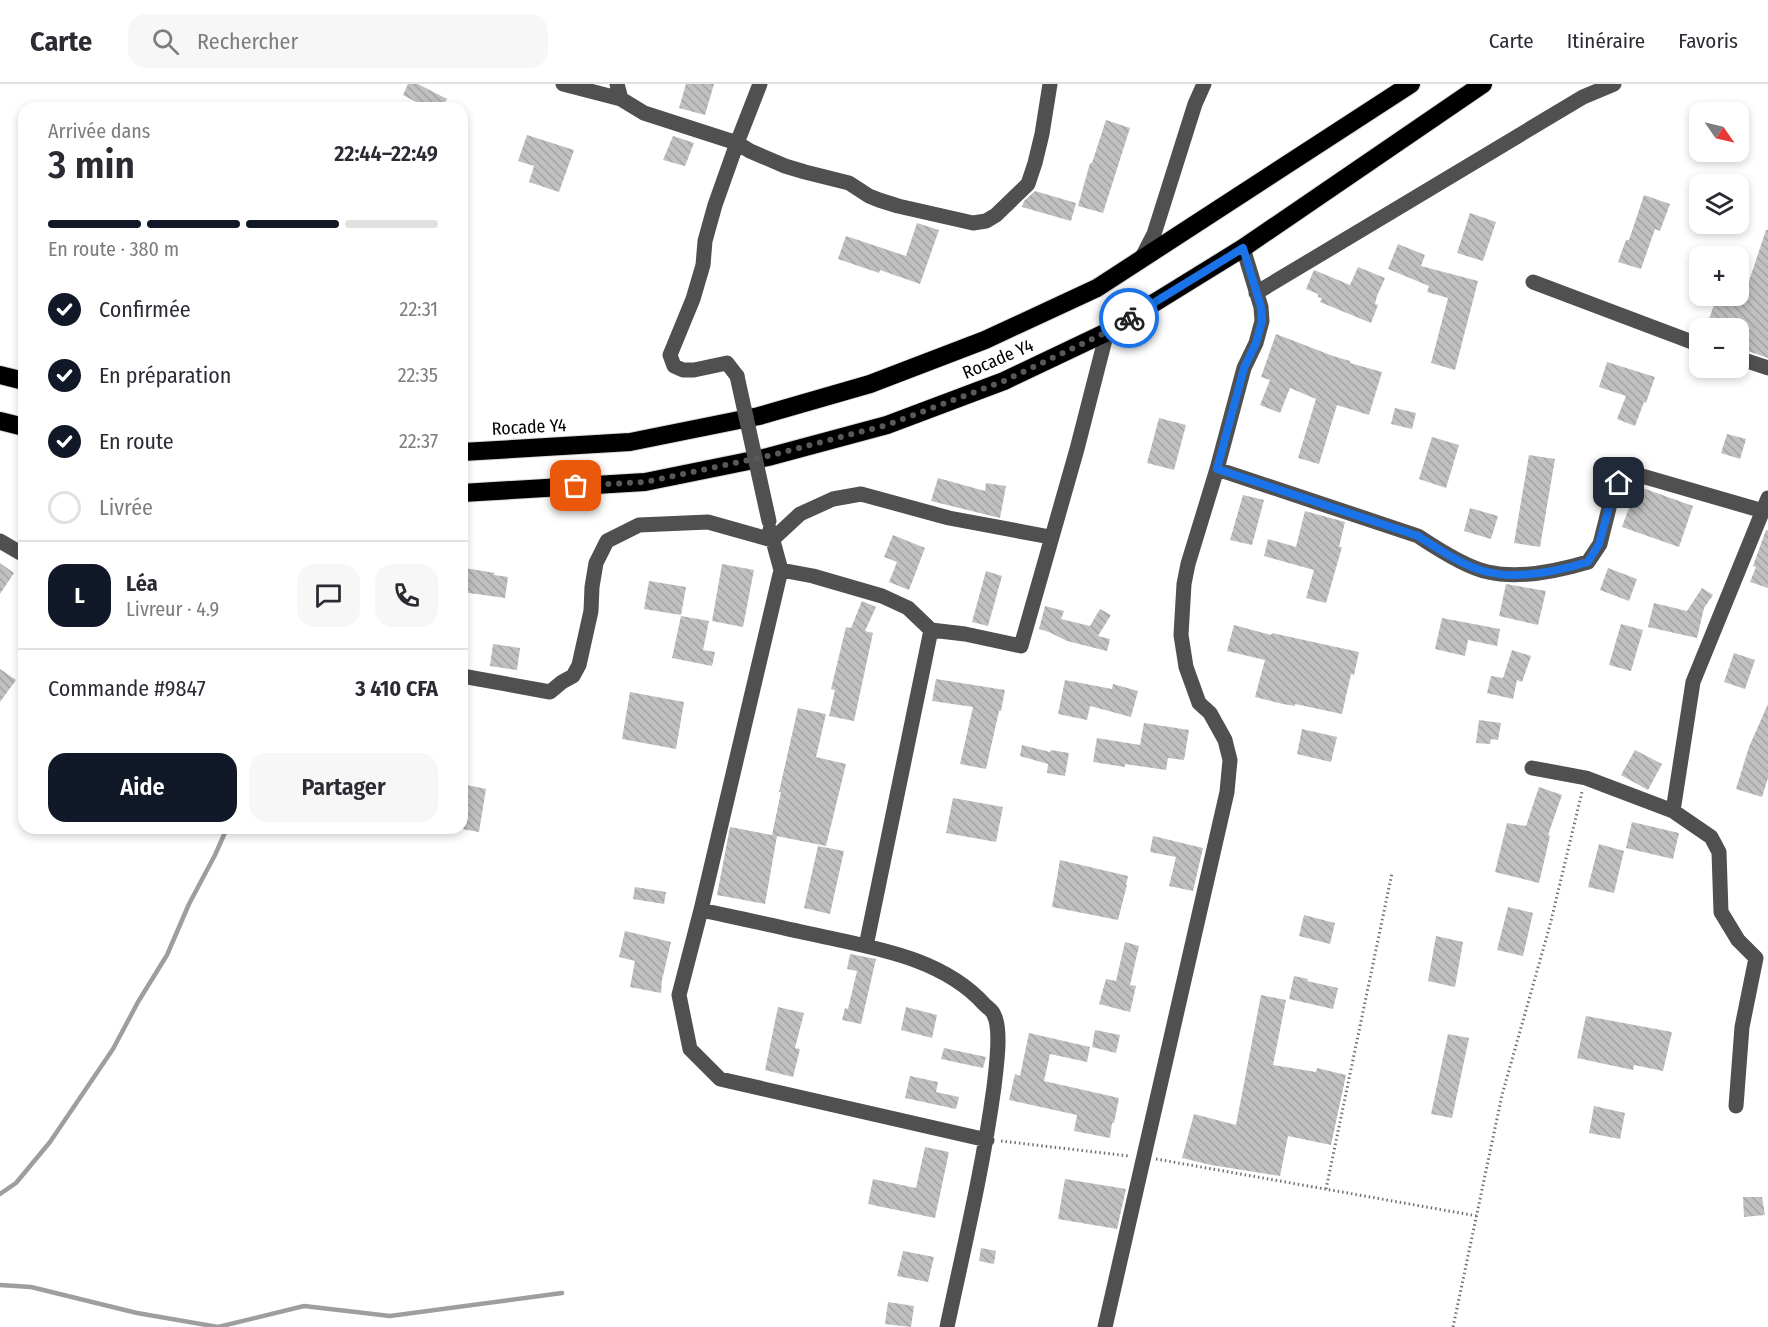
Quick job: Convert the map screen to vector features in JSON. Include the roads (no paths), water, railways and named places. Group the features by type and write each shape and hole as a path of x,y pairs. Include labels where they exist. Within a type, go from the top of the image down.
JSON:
{"highway":[{"name":"Rocade Y4","path":"468,452 630,442 759,416 870,384 986,340 1097,288 1411,84"},
{"name":"Rocade Y4","path":"468,493 645,482 768,456 887,425 1004,381 1107,332 1243,248 1483,84"},
{"path":"0,375 18,380"},
{"path":"0,421 18,426"}],"street":[{"path":"563,84 621,99 644,113 737,143 785,166 849,183 869,196 898,206 973,223 986,222 996,215 1028,184 1042,134 1050,84"},
{"path":"617,84 621,99"},
{"path":"760,84 715,205 693,299 670,355 674,366 683,370 727,363 736,376 772,540 781,570 679,995 690,1049 720,1079 987,1140"},
{"path":"1140,261 1154,234 1195,104 1204,84"},
{"path":"1256,293 1583,97 1614,84"},
{"path":"1105,1327 1228,784 1230,760 1225,740 1209,713 1199,703 1186,667 1181,635 1184,584 1188,564 1244,368 1256,343 1262,321 1261,307 1243,248"},
{"path":"1533,282 1689,341"},
{"path":"781,570 813,576 882,596 908,608 930,630 965,634 1021,646 1050,537 1077,449 1107,332"},
{"path":"1749,362 1768,368"},
{"path":"1217,469 1418,536 1440,550 1486,572 1516,576 1567,568 1588,562 1599,544 1611,500 1619,483 1635,474 1766,504 1693,682 1673,811"},
{"path":"772,540 800,514 833,500 861,494 950,518 1050,537"},
{"path":"468,677 550,692 573,676 579,665 591,611 596,563 607,541 639,525 708,522 772,540"},
{"path":"0,541 18,552"},
{"path":"866,946 930,630"},
{"path":"1532,768 1586,778 1673,811 1711,837 1719,852 1721,912 1738,940 1756,958 1742,1027 1736,1106"},
{"path":"701,910 866,946 915,960 942,971 978,997 994,1014 998,1031 997,1064 987,1140 947,1327"}],"waterway":[{"path":"0,1194 16,1183 50,1142 113,1049 167,955 189,904 224,834"},
{"path":"0,1285 31,1287 137,1313 218,1327 304,1306 390,1316 562,1293"}]}
